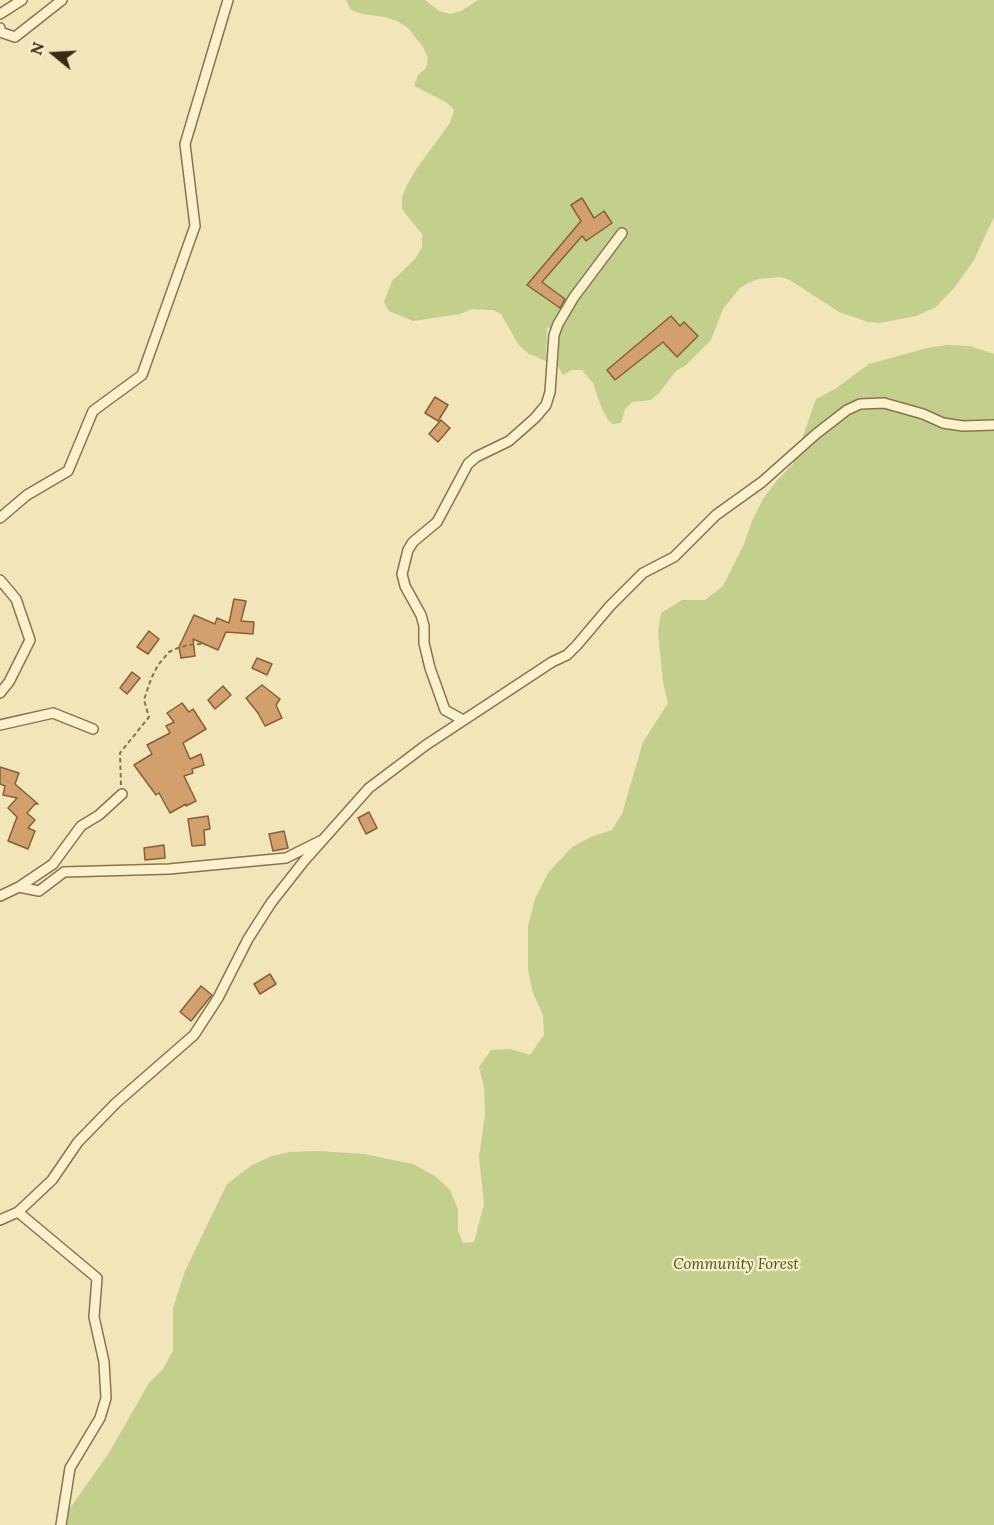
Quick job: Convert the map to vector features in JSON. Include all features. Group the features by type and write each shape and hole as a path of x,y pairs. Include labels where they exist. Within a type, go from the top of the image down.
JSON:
{"street":[{"path":"0,14 22,0"},
{"path":"0,28 0,32 15,37 62,0"},
{"path":"0,518 27,495 68,471 93,411 142,375 195,226 185,144 228,0"},
{"path":"463,720 445,710 424,643 424,626 421,615 405,586 402,574 403,565 413,542 437,522 468,464 476,457 508,441 535,418 546,405 550,392 554,335 558,324 574,297 622,233"},
{"path":"0,1221 18,1212 52,1180 78,1142 116,1103 194,1035 218,998 248,939 270,903 369,788 463,720 552,662 567,655 643,573 674,557 716,515 762,482 847,410 860,404 884,403 923,414 943,423 963,426 994,425"},
{"path":"0,580 16,599 30,640 9,682 0,693"},
{"path":"0,725 53,713 93,729"},
{"path":"0,896 19,887 53,864 81,826 99,815 122,794"},
{"path":"19,887 39,891 64,872 169,869 286,858 325,838"},
{"path":"18,1212 97,1278 95,1327 105,1362 106,1398 100,1418 70,1468 61,1525"}],"path":[{"path":"122,794 120,753 149,717 144,700 158,664 169,652 178,648 195,644 204,646"}],"green space":[{"path":"346,0 425,0 439,11 450,14 461,11 478,0 994,0 994,217 974,260 955,287 936,307 916,316 880,323 868,322 839,312 790,280 781,277 758,279 748,283 740,288 723,309 711,340 686,365 676,371 651,400 632,402 625,409 621,423 613,424 602,409 593,383 582,370 572,370 563,375 558,366 559,338 547,326 546,361 529,354 518,344 501,314 493,310 472,309 460,314 413,321 389,311 384,302 392,281 415,259 422,247 422,234 402,209 402,198 417,168 450,123 454,110 446,102 414,86 418,75 426,68 428,58 423,47 408,28 385,17 351,10"},
{"name":"Community Forest","path":"947,345 970,346 994,354 994,1525 58,1525 109,1453 149,1383 163,1369 173,1351 173,1308 185,1271 227,1184 252,1165 272,1156 290,1152 318,1151 364,1154 413,1164 435,1176 450,1190 458,1209 458,1231 463,1243 474,1242 484,1204 479,1157 485,1114 484,1087 479,1067 491,1050 510,1049 530,1055 544,1035 543,1015 533,993 528,970 528,926 535,899 548,873 572,847 593,836 612,830 622,814 643,742 668,703 663,682 658,632 661,613 682,600 705,600 723,586 763,499 793,464 816,399 835,389 869,364 927,348"}],"building":[{"path":"582,198 594,218 604,211 612,223 586,241 582,236 542,282 565,299 560,308 527,285 581,221 571,205"},
{"path":"671,316 680,326 684,322 698,336 677,357 663,342 615,380 607,370"},
{"path":"435,397 448,405 438,421 425,413"},
{"path":"441,420 450,428 438,442 429,434"},
{"path":"234,599 246,601 241,621 254,622 253,634 226,632 218,650 193,639 195,656 181,658 179,647 194,615 215,624 217,618 229,623"},
{"path":"149,631 159,639 148,654 137,647"},
{"path":"257,658 272,664 267,675 252,668"},
{"path":"132,672 140,678 127,694 120,688"},
{"path":"262,685 280,699 276,705 282,718 265,726 246,698"},
{"path":"223,686 231,695 215,709 208,700"},
{"path":"182,703 189,712 193,709 206,729 183,743 190,759 201,754 204,765 192,769 193,773 184,776 196,801 170,813 159,793 156,795 134,765 152,754 147,745 170,733 166,726 174,722 167,713"},
{"path":"0,767 19,773 15,784 38,804 35,804 27,813 35,820 28,828 35,831 28,849 8,841 17,817 8,808 17,798 3,795 5,786 0,784"},
{"path":"369,812 377,828 366,834 358,818"},
{"path":"208,816 210,829 204,830 205,845 192,846 188,819"},
{"path":"284,831 288,848 273,851 269,834"},
{"path":"164,845 165,858 145,860 144,848"},
{"path":"270,974 276,984 260,994 254,984"},
{"path":"201,986 212,995 191,1021 180,1012"}]}
